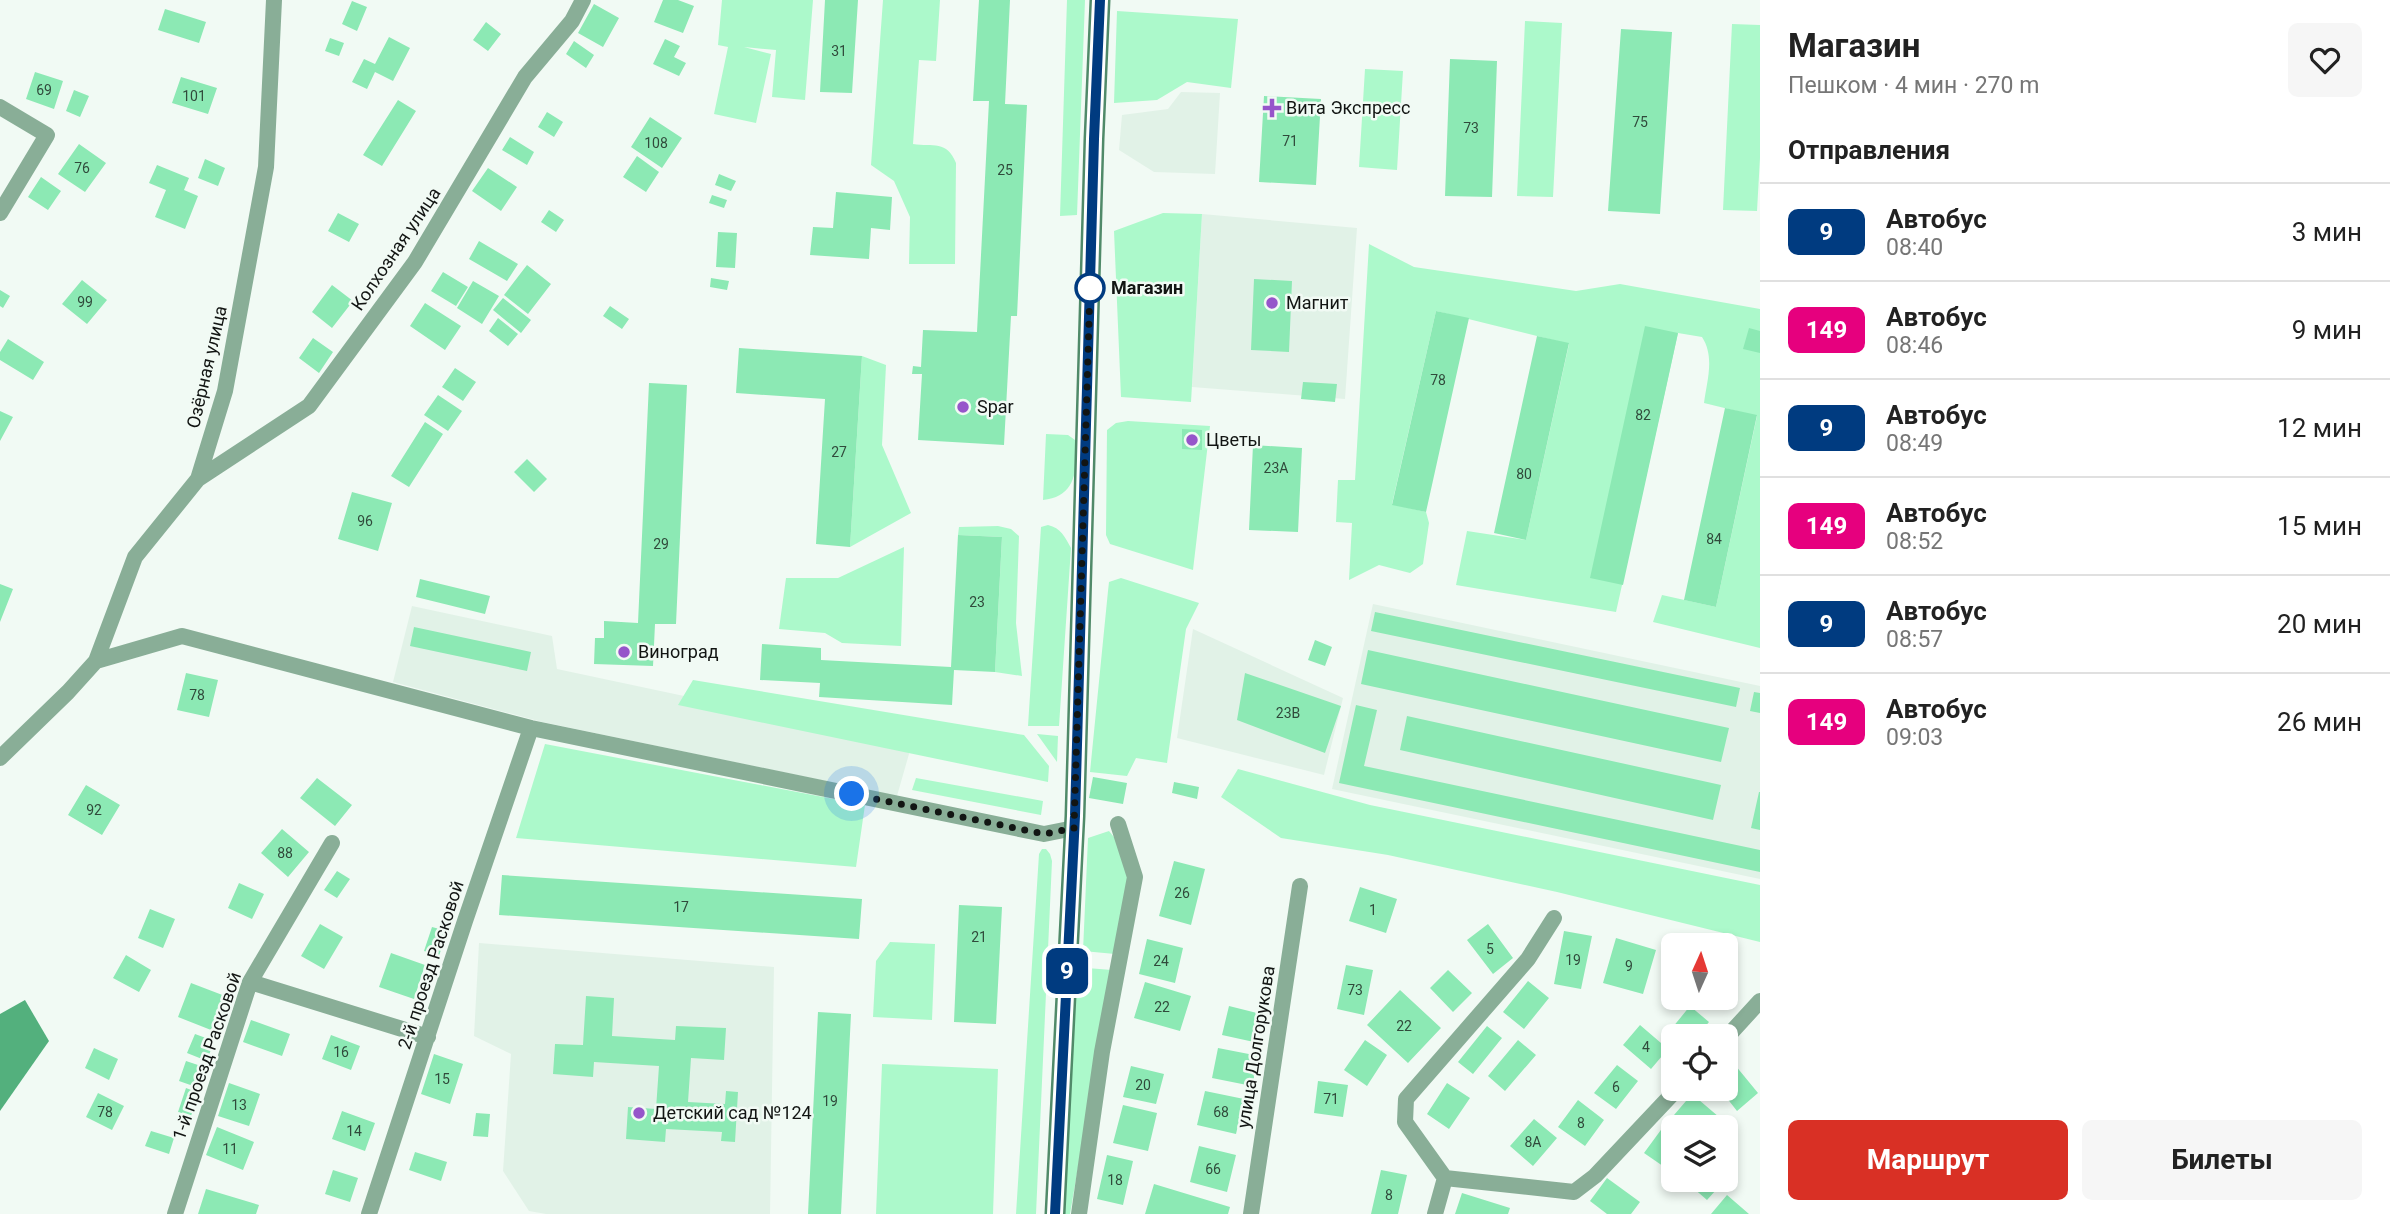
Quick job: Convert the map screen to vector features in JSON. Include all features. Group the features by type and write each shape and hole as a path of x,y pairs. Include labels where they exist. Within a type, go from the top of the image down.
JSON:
{"main road":[{"path":"1055,1214 1074,828 1100,0"}],"street":[{"name":"Озёрная улица","path":"0,758 96,661 135,557 198,479 225,391 266,167 274,0"},
{"name":"Колхозная улица","path":"198,479 309,406 415,262 525,77 572,21 583,0"},
{"path":"0,107 47,135 0,213"},
{"path":"96,661 182,636 531,728 1044,834 1074,828"},
{"name":"2-й проезд Расковой","path":"369,1214 531,728"},
{"path":"1079,1214 1102,1052 1135,877 1118,824"},
{"name":"1-й проезд Расковой","path":"175,1214 250,982 332,843"},
{"name":"улица Долгорукова","path":"1251,1214 1300,886"},
{"path":"1554,918 1528,959 1406,1100 1405,1122 1445,1178 1574,1192 1595,1176 1666,1101"},
{"path":"250,982 428,1037"},
{"path":"1738,1025 1760,1001"},
{"path":"1435,1214 1445,1178"}],"shaded area":[{"path":"722,0 813,0 805,100 772,97 776,50 744,47 771,54 756,123 714,114 728,47 718,45"},
{"path":"883,0 940,0 936,61 919,60 913,144 944,148 956,163 955,264 909,264 910,217 894,181 871,165"},
{"path":"1067,0 1085,0 1077,215 1060,216"},
{"path":"1117,11 1238,19 1231,88 1187,82 1157,100 1114,103"},
{"path":"1525,21 1562,23 1553,197 1517,196"},
{"path":"1732,24 1760,25 1760,158 1757,211 1723,210"},
{"path":"1365,69 1403,71 1397,170 1359,167"},
{"path":"1181,92 1220,93 1215,174 1154,172 1119,150 1122,115 1168,109"},
{"path":"1163,213 1202,214 1191,402 1121,397 1114,231"},
{"path":"1202,214 1357,228 1345,399 1192,387"},
{"path":"1369,244 1414,267 1576,291 1620,284 1760,309 1760,648 1653,622 1662,595 1716,607 1757,416 1704,403 1709,369 1706,345 1702,337 1678,333 1616,612 1456,585 1467,531 1526,540 1569,344 1436,311 1392,504 1426,512 1429,523 1423,564 1410,573 1379,565 1349,580 1352,523 1336,522 1338,480 1355,480"},
{"path":"862,356 886,365 882,445 911,513 850,547"},
{"path":"1128,421 1210,426 1193,570 1110,544 1106,535 1107,430 1116,423"},
{"path":"1046,434 1068,435 1075,440 1076,460 1069,487 1054,498 1043,500"},
{"path":"1048,525 1065,537 1071,548 1059,726 1028,726 1041,527"},
{"path":"998,526 1011,529 1019,536 1016,623 1022,676 995,672 1002,537 958,535 959,527"},
{"path":"904,547 901,646 842,643 825,633 779,629 786,578 838,578"},
{"path":"1121,578 1199,603 1186,629 1167,763 1136,758 1127,776 1090,772 1109,582"},
{"path":"1373,604 1760,686 1760,879 1332,789"},
{"path":"412,606 552,636 557,669 684,696 915,733 897,796 542,722 393,682"},
{"path":"1193,629 1343,698 1324,775 1177,738"},
{"path":"693,680 1024,735 1049,766 1048,782 678,705"},
{"path":"1037,734 1058,736 1057,762"},
{"path":"545,744 865,805 856,867 516,838"},
{"path":"1238,769 1370,805 1760,885 1760,942 1738,937 1738,933 1723,933 1557,892 1388,855 1281,838 1221,797"},
{"path":"916,778 1043,801 1041,815 912,790"},
{"path":"1109,831 1118,842 1130,877 1115,954 1083,951 1088,838"},
{"path":"1042,849 1046,849 1052,861 1036,1214 1016,1214 1039,854"},
{"path":"890,942 935,944 932,1020 873,1017 876,961"},
{"name":"Детский сад №124","path":"479,943 774,967 770,1214 546,1214 529,1211 503,1171 511,1054 474,1036"},
{"path":"1074,967 1112,970 1070,1214 1063,1214"},
{"path":"25,1000 49,1041 0,1111 0,1014"},
{"path":"882,1064 998,1069 993,1214 876,1214"}],"building":[{"path":"663,0 678,0 694,6 683,33 654,22"},
{"path":"825,0 858,0 852,93 820,92"},
{"path":"979,0 1010,0 1005,104 1027,105 1017,316 1011,316 1004,445 918,440 922,374 912,374 913,366 921,367 923,330 977,332 989,101 973,101"},
{"path":"352,1 367,7 357,31 342,24"},
{"path":"594,4 619,18 603,47 578,33"},
{"path":"165,9 206,22 199,43 158,30"},
{"path":"486,22 501,34 488,51 473,40"},
{"path":"1621,29 1672,32 1660,214 1608,211"},
{"path":"389,37 410,48 393,81 375,72 367,89 352,82 364,59 375,64"},
{"path":"330,38 344,43 339,56 325,51"},
{"path":"665,39 680,46 674,57 686,63 679,76 653,64"},
{"path":"574,41 594,55 586,68 566,54"},
{"path":"1450,59 1497,61 1492,197 1445,196"},
{"path":"35,72 63,81 54,109 26,99"},
{"path":"181,77 217,88 208,114 172,103"},
{"path":"74,90 89,96 80,117 66,111"},
{"path":"1264,96 1321,99 1316,185 1259,182"},
{"path":"398,100 416,111 382,166 363,155"},
{"path":"547,112 563,122 554,137 538,127"},
{"path":"650,117 682,138 662,168 631,147"},
{"path":"510,137 534,152 527,165 502,150"},
{"path":"79,144 106,163 85,192 58,174"},
{"path":"637,156 659,172 646,192 623,177"},
{"path":"205,159 225,168 218,186 198,178"},
{"path":"157,165 189,178 184,190 198,196 185,229 155,217 166,190 149,183"},
{"path":"488,168 517,187 501,211 472,191"},
{"path":"719,174 736,181 731,191 715,185"},
{"path":"41,177 61,191 48,210 28,197"},
{"path":"836,192 892,197 890,230 871,228 869,259 810,255 813,227 833,228"},
{"path":"712,195 727,200 724,208 709,203"},
{"path":"549,210 564,220 556,232 541,222"},
{"path":"338,213 359,224 349,242 328,231"},
{"path":"718,232 737,233 735,268 716,267"},
{"path":"479,241 518,264 507,281 469,259"},
{"path":"527,265 551,284 528,314 504,295"},
{"path":"443,272 468,287 456,306 431,291"},
{"path":"711,278 729,281 727,290 710,287"},
{"name":"Магнит","path":"1254,279 1292,281 1289,352 1251,350"},
{"path":"82,280 107,300 87,324 62,304"},
{"path":"473,281 499,296 482,324 457,308"},
{"path":"332,285 353,301 332,328 312,312"},
{"path":"0,290 10,296 3,308 0,306"},
{"path":"503,298 531,320 521,333 493,310"},
{"path":"425,303 461,326 445,350 410,326"},
{"path":"610,306 629,319 622,329 603,316"},
{"path":"1436,311 1469,318 1426,512 1392,505"},
{"path":"498,318 518,334 508,346 489,331"},
{"path":"1645,326 1678,333 1623,585 1590,578"},
{"path":"1749,328 1760,331 1760,353 1743,349"},
{"path":"1537,336 1569,343 1526,540 1494,533"},
{"path":"313,338 333,352 319,373 299,358"},
{"path":"8,339 44,362 33,380 0,360 0,352"},
{"path":"739,348 862,356 850,547 816,544 825,399 736,393"},
{"path":"455,368 476,382 463,401 442,387"},
{"path":"1303,382 1337,384 1335,402 1301,399"},
{"path":"649,383 687,385 676,624 655,624 653,666 594,664 595,638 604,638 604,621 638,623"},
{"path":"438,395 462,411 448,431 424,415"},
{"path":"1725,408 1757,415 1716,607 1684,600"},
{"path":"0,411 13,417 0,441"},
{"path":"425,422 443,434 409,487 391,476"},
{"name":"Цветы","path":"1182,429 1202,430 1202,450 1182,449"},
{"path":"1253,445 1302,448 1298,532 1249,530"},
{"path":"527,459 547,479 534,492 514,472"},
{"path":"352,492 392,503 378,551 338,539"},
{"path":"958,535 1002,537 995,672 954,670 952,705 819,697 820,683 760,680 762,644 821,648 821,660 951,667"},
{"path":"420,579 490,596 485,614 416,597"},
{"path":"0,584 13,589 0,622"},
{"path":"1375,612 1740,688 1736,707 1371,631"},
{"path":"414,627 531,652 527,671 410,646"},
{"path":"1315,640 1332,647 1325,666 1308,660"},
{"path":"1368,650 1729,728 1721,762 1361,684"},
{"path":"186,673 218,680 209,717 177,710"},
{"path":"1245,673 1341,706 1325,753 1237,720"},
{"path":"1754,692 1760,693 1760,713 1750,711"},
{"path":"1356,705 1377,710 1364,766 1760,850 1760,872 1339,783"},
{"path":"1407,716 1721,785 1713,820 1400,750"},
{"path":"1093,777 1127,783 1123,804 1089,798"},
{"path":"317,778 352,805 335,826 300,798"},
{"path":"1174,782 1199,787 1197,799 1172,793"},
{"path":"86,785 120,805 102,835 68,815"},
{"path":"1760,792 1760,830 1751,828"},
{"path":"282,829 309,852 288,877 261,853"},
{"path":"1174,861 1205,869 1191,925 1159,916"},
{"path":"337,871 350,879 337,898 324,890"},
{"path":"502,875 862,899 859,939 499,915"},
{"path":"239,883 264,894 252,919 228,908"},
{"path":"1360,887 1397,899 1386,933 1349,921"},
{"path":"959,905 1002,907 996,1024 954,1022"},
{"path":"150,909 175,919 163,948 138,938"},
{"path":"320,924 343,937 324,969 301,956"},
{"path":"1488,924 1513,958 1493,974 1467,940"},
{"path":"432,927 447,931 439,956 424,951"},
{"path":"1564,931 1592,936 1581,989 1554,984"},
{"path":"1616,938 1656,950 1643,994 1603,983"},
{"path":"1147,939 1183,948 1175,983 1139,974"},
{"path":"391,953 425,965 414,999 379,987"},
{"path":"126,955 151,970 139,992 113,978"},
{"path":"1346,965 1373,970 1364,1015 1337,1009"},
{"path":"1448,970 1472,993 1453,1012 1430,988"},
{"path":"1528,981 1549,998 1524,1029 1503,1012"},
{"path":"1145,982 1191,996 1180,1031 1134,1018"},
{"path":"191,983 225,996 211,1030 178,1017"},
{"path":"1400,990 1441,1028 1408,1063 1367,1025"},
{"path":"586,996 614,998 612,1036 675,1040 676,1026 726,1028 724,1060 691,1058 688,1102 725,1104 726,1091 738,1092 735,1142 721,1141 722,1132 666,1129 665,1142 626,1139 628,1107 656,1109 659,1066 594,1062 593,1077 553,1074 555,1044 583,1045"},
{"path":"1229,1006 1261,1014 1254,1042 1222,1035"},
{"path":"1687,1010 1695,1010 1709,1022 1707,1024 1675,1024"},
{"path":"818,1012 851,1014 841,1214 808,1214"},
{"path":"251,1020 290,1034 282,1056 243,1042"},
{"path":"1640,1025 1661,1043 1661,1057 1651,1069 1623,1045"},
{"path":"1487,1026 1502,1038 1473,1074 1458,1062"},
{"path":"195,1034 214,1041 207,1061 187,1053"},
{"path":"331,1035 360,1046 351,1070 322,1059"},
{"path":"1365,1040 1387,1055 1367,1086 1344,1070"},
{"path":"1518,1040 1536,1055 1505,1091 1488,1076"},
{"path":"94,1048 118,1059 109,1080 85,1068"},
{"path":"1218,1048 1259,1056 1252,1086 1212,1078"},
{"path":"434,1054 463,1064 450,1104 421,1094"},
{"path":"186,1061 207,1068 199,1088 179,1081"},
{"path":"1617,1065 1638,1081 1616,1109 1594,1093"},
{"path":"1131,1066 1164,1074 1156,1104 1123,1097"},
{"path":"1738,1069 1758,1093 1737,1111 1729,1101 1738,1101"},
{"path":"1318,1081 1348,1085 1343,1117 1314,1113"},
{"path":"229,1083 260,1094 249,1126 218,1116"},
{"path":"1447,1083 1470,1098 1449,1129 1427,1114"},
{"path":"186,1088 199,1093 191,1116 178,1112"},
{"path":"1205,1091 1244,1099 1236,1134 1197,1125"},
{"path":"98,1093 124,1106 112,1130 86,1117"},
{"path":"1578,1100 1604,1120 1585,1146 1558,1127"},
{"path":"1686,1101 1700,1101 1717,1115 1674,1115"},
{"path":"1123,1105 1157,1113 1148,1151 1113,1143"},
{"path":"342,1111 375,1123 365,1151 332,1139"},
{"path":"476,1113 490,1114 488,1137 473,1136"},
{"path":"1534,1119 1557,1138 1533,1166 1510,1146"},
{"path":"217,1127 254,1142 243,1170 206,1155"},
{"path":"1661,1130 1661,1165 1644,1153"},
{"path":"151,1131 174,1138 169,1154 145,1146"},
{"path":"1199,1146 1236,1155 1227,1192 1190,1182"},
{"path":"415,1152 447,1162 441,1181 409,1170"},
{"path":"1107,1155 1133,1161 1123,1205 1097,1199"},
{"path":"333,1170 358,1178 350,1202 325,1194"},
{"path":"1381,1170 1407,1175 1398,1214 1371,1214"},
{"path":"1607,1178 1640,1202 1631,1214 1607,1214 1590,1201"},
{"path":"1154,1184 1230,1207 1228,1214 1145,1214"},
{"path":"206,1189 259,1205 256,1214 198,1214"},
{"path":"1698,1192 1714,1192 1707,1200"},
{"path":"1462,1193 1510,1208 1508,1214 1455,1214"},
{"path":"1727,1195 1749,1214 1711,1214"}],"bus line":[{"name":"9","path":"1055,1214 1075,816 1100,0"}],"place":[{"name":"Вита Экспресс","path":"1272,108"},
{"name":"Магазин","path":"1090,288"},
{"name":"Магнит","path":"1272,303"},
{"name":"Spar","path":"963,407"},
{"name":"Цветы","path":"1192,440"},
{"name":"Виноград","path":"624,652"},
{"name":"Детский сад №124","path":"639,1113"}],"route":[{"path":"852,794 1044,834 1074,828 1090,288"}]}
